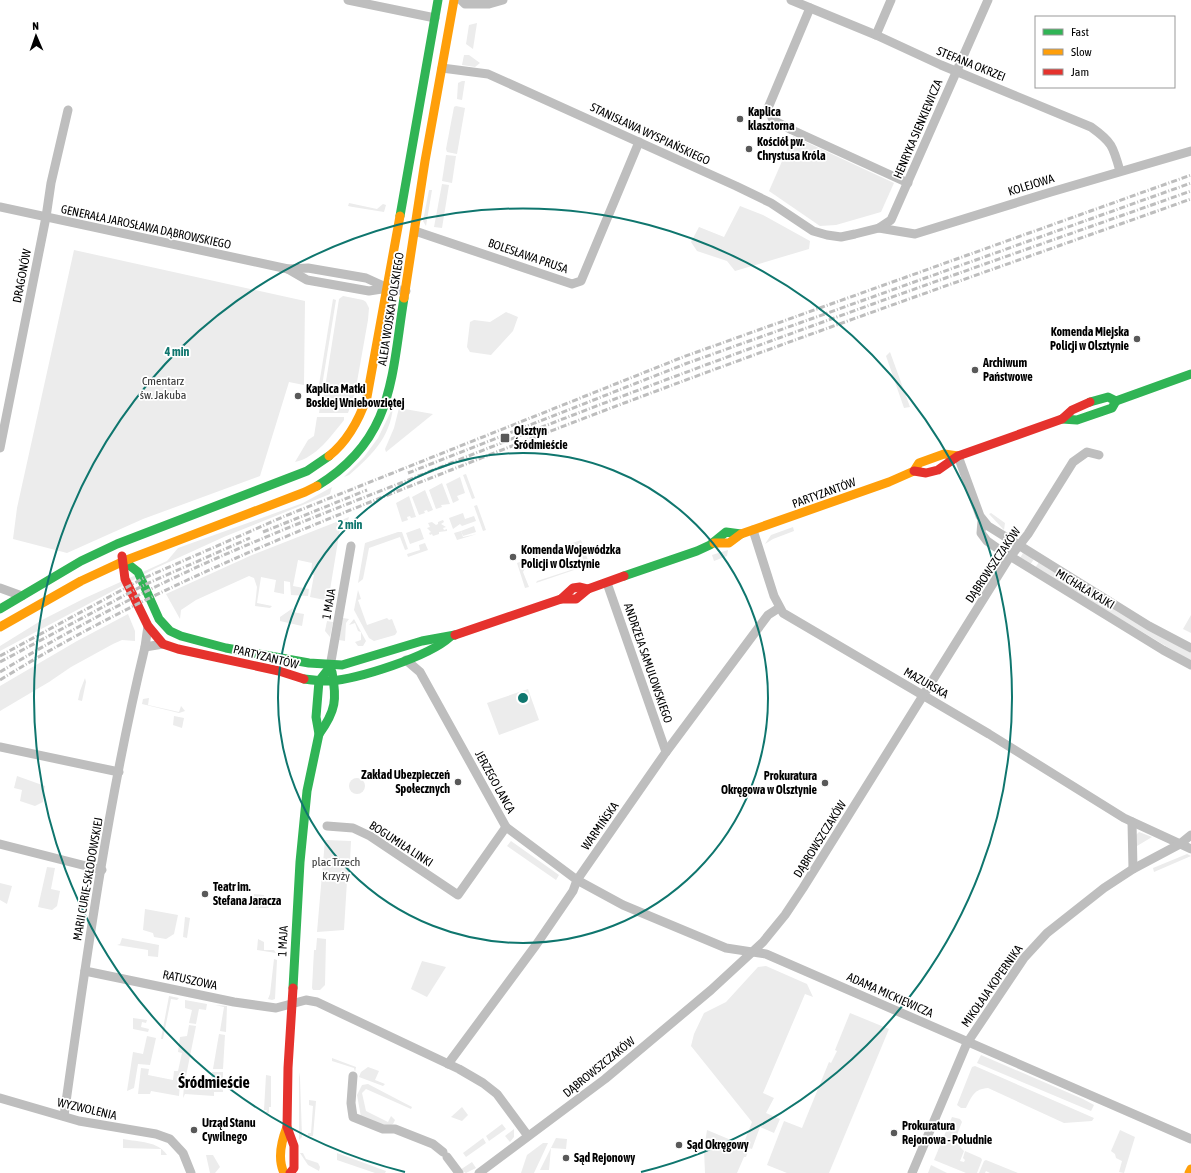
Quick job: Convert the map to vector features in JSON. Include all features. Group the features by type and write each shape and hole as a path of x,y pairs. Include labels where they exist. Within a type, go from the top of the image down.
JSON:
{"street":[{"path":"348,0 435,18"},
{"name":"ALEJA WOJSKA POLSKIEGO","path":"0,609 81,561 117,544 288,479 324,461 341,447 359,422 366,402 388,288 438,0"},
{"name":"ALEJA WOJSKA POLSKIEGO","path":"0,628 81,581 124,561 305,492 325,482 345,467 358,454 378,421 393,372 424,167 454,0"},
{"path":"461,0 465,4 489,4 503,0"},
{"name":"STEFANA OKRZEI","path":"791,0 1091,127 1105,137 1114,148 1120,171"},
{"path":"876,35 891,0"},
{"name":"HENRYKA SIENKIEWICZA","path":"841,237 878,228 891,220 988,0"},
{"path":"810,8 768,108 773,120 908,183"},
{"name":"STANISŁAWA WYSPIAŃSKIEGO","path":"442,68 488,74 771,203 813,231 841,237"},
{"name":"DRAGONÓW","path":"0,448 46,217 51,183 68,110"},
{"name":"BOLESŁAWA PRUSA","path":"415,231 572,284 581,281 639,142"},
{"name":"KOLEJOWA","path":"878,228 915,234 1120,171 1191,151"},
{"name":"GENERAŁA JAROSŁAWA DĄBROWSKIEGO","path":"0,207 288,269 308,268 366,278 388,288 406,291"},
{"name":"PARTYZANTÓW","path":"124,561 138,572 162,622 169,631 191,640 307,664 330,666 343,665 416,642 438,637 450,637 561,598 569,590 574,588 580,586 588,589 607,583 714,543 724,546 730,544 734,542 740,534 914,472 924,475 948,466 958,456 1062,419 1076,420 1112,408 1116,401 1191,374"},
{"name":"PARTYZANTÓW","path":"1062,419 1073,408 1091,402 1108,397 1116,401"},
{"name":"DĄBROWSZCZAKÓW","path":"479,1173 605,1079 711,990 763,942 804,888 1010,557 1020,546 1074,460 1087,452 1099,456"},
{"name":"PARTYZANTÓW","path":"914,472 919,463 926,460 944,454 958,456"},
{"name":"MICHAŁA KAJKI","path":"958,456 982,521 981,533 984,537 1010,557 1163,650 1191,665"},
{"name":"MICHAŁA KAJKI","path":"982,521 1150,626 1191,648"},
{"path":"753,530 779,608"},
{"name":"PARTYZANTÓW","path":"117,544 124,561 125,578 148,626 163,644 178,649 279,670 319,681 335,681 350,678 422,655 440,646 450,637"},
{"name":"1 MAJA","path":"284,1173 280,1168 281,1146 287,1127 288,1068 305,805 319,734 316,717 319,681 330,666 351,546"},
{"name":"ANDRZEJA SAMULOWSKIEGO","path":"607,583 666,752"},
{"path":"0,588 22,596"},
{"name":"MAZURSKA","path":"779,608 783,613 794,620 996,738 1132,822 1191,849"},
{"name":"WARMIŃSKA","path":"448,1064 544,933 573,891 577,880 666,752 768,616 779,608"},
{"name":"MARII CURIE-SKŁODOWSKIEJ","path":"64,1116 85,970 102,870 119,772 148,626"},
{"path":"145,647 163,644"},
{"path":"420,672 422,655"},
{"name":"JERZEGO LANCA","path":"406,660 420,672 506,828 577,880"},
{"name":"1 MAJA","path":"319,734 329,721 336,696 335,681 330,666"},
{"path":"0,747 119,772"},
{"path":"1132,822 1133,869"},
{"name":"BOGUMIŁA LINKI","path":"327,826 353,828 370,836 458,895 506,828"},
{"name":"MIKOŁAJA KOPERNIKA","path":"912,1173 967,1043 1024,958 1047,933 1074,911 1133,869 1180,844 1191,835"},
{"path":"0,844 102,870"},
{"name":"ADAMA MICKIEWICZA","path":"577,880 623,905 726,948 750,953 766,954 1191,1140"},
{"name":"RATUSZOWA","path":"85,970 234,1002 276,1008 292,1005 306,1000 318,1002 448,1064 483,1083 497,1094 528,1136"},
{"path":"353,1076 353,1116 358,1120 383,1129 395,1129 433,1144 445,1155 459,1173"},
{"name":"WYZWOLENIA","path":"0,1098 79,1121 156,1134 170,1139 183,1153 191,1173"},
{"name":"1 MAJA","path":"287,1127 294,1146 294,1168 290,1173"},
{"path":"1189,1173 1191,1169"}],"green space":[{"path":"477,23 473,49 466,44 469,25"},
{"path":"464,55 469,55 480,63 475,67 462,65"},
{"path":"465,81 462,100 457,99 458,83"},
{"path":"454,107 465,108 457,154 447,152 446,149"},
{"path":"793,136 894,183 881,212 836,225 820,226 769,191"},
{"path":"446,155 456,156 452,183 442,181"},
{"path":"442,184 449,185 442,228 434,227"},
{"path":"429,190 432,190 426,226 423,221"},
{"path":"349,203 377,209 383,204 386,205 384,212 348,206"},
{"path":"740,206 763,215 810,241 809,249 735,271 727,261 697,251 691,242 699,227 724,237"},
{"name":"Cmentarz św. Jakuba","path":"74,250 305,301 304,385 289,382 260,476 143,519 67,553 13,539 17,508"},
{"path":"343,296 363,300 369,308 355,393 348,413 319,413 321,399 324,394 339,299"},
{"path":"333,299 336,300 321,392 317,397"},
{"path":"506,312 518,317 513,331 491,355 470,352 467,347 470,322 474,320 490,322"},
{"path":"890,352 910,407 904,408 886,356"},
{"path":"393,407 388,428 378,446 357,468 349,475 344,477 364,457 378,438"},
{"path":"399,408 433,414 386,452 385,449 394,428"},
{"path":"317,417 344,417 344,420 317,451 303,460 295,462 308,440 314,436"},
{"path":"466,474 475,498 472,499 463,475"},
{"path":"460,477 465,493 457,496 459,500 453,503 446,484"},
{"path":"442,483 450,504 441,505 442,507 436,509 429,490"},
{"path":"332,487 330,494 226,536 156,568 0,651 0,646 42,620 85,598 167,561 178,548 303,503"},
{"path":"425,490 433,510 428,512 427,510 424,511 425,513 419,515 412,497"},
{"path":"409,496 416,517 407,517 408,520 402,522 396,503"},
{"path":"477,505 486,530 483,531 474,506"},
{"path":"463,513 465,519 474,516 476,521 462,526 460,524 453,529 449,518"},
{"path":"991,513 1005,523 1004,530 989,514"},
{"path":"349,517 347,524 341,523 329,596 325,600 310,597 314,575 311,574 312,563 298,560 293,586 309,589 308,596 291,595 290,582 284,581 284,594 274,592 276,580 261,577 257,603 272,606 270,608 255,606 257,587 254,578 249,576 196,600 181,610 180,619 166,594 252,555"},
{"path":"443,520 444,522 441,524 446,527 443,528 444,530 447,529 447,531 439,532 439,534 433,536 432,534 430,535 429,533 431,532 427,528 430,527 428,523 432,522 436,525 438,522"},
{"path":"474,526 476,532 463,536 461,531"},
{"path":"793,527 794,531 773,539 765,544 771,535"},
{"path":"420,528 424,539 410,544 406,533"},
{"path":"461,531 463,537 477,534 457,540 454,533"},
{"path":"402,532 408,549 405,550 400,537 369,548 363,579 358,583 365,543"},
{"path":"581,540 590,566 586,567 581,554 571,550 566,551 561,547"},
{"path":"425,543 428,550 408,557 407,554 420,550 419,545"},
{"path":"728,550 727,556 714,561 712,555"},
{"path":"1023,553 1034,559 1030,565 1020,558"},
{"path":"537,556 538,559 527,565 523,572 529,587 525,588 517,563"},
{"path":"1039,562 1126,616 1191,653 1191,661 1035,568"},
{"path":"577,569 536,583 537,581"},
{"path":"358,590 361,599 358,600 367,625 387,618 389,620 392,619 397,632 395,635 374,641 369,638 354,610"},
{"path":"293,608 292,612 304,614 302,626 280,621 280,617"},
{"path":"128,614 135,631 135,641 122,640 113,644 71,667 0,711 0,686 77,641"},
{"path":"1191,615 1191,633 1183,629"},
{"path":"343,618 349,619 346,623 345,641 339,640"},
{"path":"354,619 366,641 363,646 358,646 355,642 361,640 361,632 358,631 355,623 349,625"},
{"path":"327,621 333,622 330,637 325,631"},
{"path":"85,678 86,682 82,701 78,700"},
{"path":"528,689 539,720 499,735 487,703"},
{"path":"149,698 148,705 179,712 181,706 185,711 179,713 142,704 143,699"},
{"path":"174,716 184,718 182,728 173,725"},
{"path":"17,776 45,786 43,802 35,806 20,801 22,790 14,788"},
{"path":"354,778 360,778 365,783 363,792 360,794 354,794 349,789 349,783"},
{"path":"1139,832 1152,837 1137,846 1136,835"},
{"name":"plac Trzech Krzyży","path":"325,840 351,841 349,880 347,881 344,930 317,932"},
{"path":"511,841 559,875 556,880 507,846"},
{"path":"1187,854 1191,856 1154,872 1153,868"},
{"path":"47,867 55,868 51,889 60,891 57,906 52,910 38,907"},
{"path":"0,883 12,886 7,904 0,900"},
{"path":"254,894 264,895 265,903 269,908 256,908 257,903 253,903"},
{"path":"145,909 178,915 174,934 166,939 154,937 153,933 143,930"},
{"path":"185,917 190,918 187,938 183,937"},
{"path":"122,938 159,945 158,957 148,956 148,950 117,945 120,944"},
{"path":"317,938 326,939 325,985 320,990 313,990 314,950 316,950"},
{"path":"258,939 264,942 264,950 274,950 276,953 257,950"},
{"path":"274,959 277,960 275,999 272,1000 268,999 270,994"},
{"path":"422,961 446,967 427,997 411,989"},
{"path":"766,966 807,984 813,997 805,994 763,1093 774,1098 766,1113 780,1119 774,1133 760,1127 752,1149 749,1148 737,1173 705,1173 704,1150 707,1130 743,1145 752,1122 691,1046 694,1034 704,1013 726,1002 758,967"},
{"path":"169,996 179,998 177,1000 171,999 163,1039 161,1039"},
{"path":"185,1000 207,1004 206,1010 199,1009 196,1024 189,1023 192,1010 185,1008"},
{"path":"215,1005 227,1006 226,1032 220,1031 224,1007"},
{"path":"850,1013 889,1029 829,1173 787,1173 767,1165 784,1121 802,1128 829,1062 831,1063 837,1051 835,1050"},
{"path":"133,1018 147,1020 146,1023 142,1022 141,1027 149,1029 148,1032 133,1029"},
{"path":"189,1025 196,1026 185,1081 180,1084 179,1096 151,1091 150,1094 138,1094 141,1068 149,1069 148,1075 173,1080 174,1071 178,1071 182,1053 178,1052 180,1037 187,1036"},
{"path":"219,1034 225,1035 223,1069 213,1069"},
{"path":"147,1036 156,1038 150,1065 138,1064 134,1088 127,1091 133,1052 143,1054"},
{"path":"981,1055 1094,1105 1091,1111 977,1063"},
{"path":"332,1058 356,1067 355,1072 354,1068 332,1061"},
{"path":"975,1066 1094,1118 1092,1121 1064,1123 988,1088 976,1092 966,1108 961,1108 957,1105 972,1067"},
{"path":"368,1067 379,1071 375,1080 385,1084 383,1086 359,1077 361,1072"},
{"path":"212,1072 223,1072 223,1092 214,1092 214,1096 185,1094 183,1098 184,1086 186,1082 210,1087"},
{"path":"299,1072 302,1137 299,1140"},
{"path":"266,1075 271,1076 271,1107 269,1107 269,1113 266,1113 267,1110 264,1110"},
{"path":"368,1084 412,1107 411,1109 366,1089 362,1093 366,1111 388,1122 391,1116 395,1120 393,1124 387,1127 361,1117 357,1095 362,1085"},
{"path":"309,1100 316,1101 313,1136 308,1136 308,1133 311,1133 313,1106 309,1105"},
{"path":"462,1107 468,1115 462,1121 451,1117"},
{"path":"952,1117 960,1119 962,1122 957,1137 958,1144 964,1151 960,1161 964,1162 965,1160 963,1158 965,1151 981,1158 982,1160 977,1173 966,1173 934,1160"},
{"path":"502,1124 506,1129 489,1141 486,1136"},
{"path":"514,1129 514,1137 510,1142 505,1136"},
{"path":"1120,1130 1135,1137 1124,1173 1119,1172 1122,1161 1116,1158 1115,1154 1111,1151"},
{"path":"483,1138 486,1143 466,1157 463,1153"},
{"path":"556,1138 567,1139 566,1149 551,1148"},
{"path":"123,1139 159,1147 163,1150 167,1155 161,1155 161,1149 123,1148"},
{"path":"543,1143 548,1143 534,1173 521,1173 527,1155"},
{"path":"551,1148 549,1170 540,1170"},
{"path":"300,1153 303,1153 306,1159 318,1163 320,1167 319,1171 308,1165"},
{"path":"337,1153 386,1171 385,1173 375,1173 337,1160"},
{"path":"206,1155 213,1155 220,1167 215,1173 210,1173"},
{"path":"986,1160 1018,1173 990,1173 986,1171 985,1173 979,1173 984,1161"},
{"path":"472,1162 476,1168 466,1173 460,1170"},
{"path":"931,1165 947,1173 928,1173"}],"railway":[{"path":"0,656 142,579 285,516 683,357 1191,175"},
{"path":"408,473 685,364 1191,183"},
{"path":"0,672 73,630 147,591 222,556 298,524 543,427 727,357 1191,191"},
{"path":"0,680 109,618 221,565 335,516 635,399 912,298 1191,199"},
{"path":"263,532 367,490"},
{"path":"0,662 144,585 250,538"}],"traffic: fast":[{"path":"400,216 438,0"},
{"path":"317,486 342,468 361,448 375,427 391,380 404,298"},
{"path":"1090,402 1108,397 1116,401 1191,374"},
{"path":"1062,419 1077,420 1112,408 1116,401"},
{"path":"0,609 81,561 117,544 307,471 329,456"},
{"path":"624,576 697,551 710,545 726,532 741,534"},
{"path":"124,561 138,572 159,619 170,631 181,636 226,648 309,663 342,665 422,641 455,635"},
{"path":"304,679 329,681 357,676 392,666 426,652 440,645 450,637"},
{"path":"293,988 300,862 307,791 319,734 316,717 319,681 330,667"},
{"path":"319,734 325,726 334,704 335,697 332,672"}],"traffic: slow":[{"path":"404,298 425,161 454,0"},
{"path":"329,456 342,444 352,430 367,397 400,216"},
{"path":"714,543 729,543 741,534 889,482 914,471 919,463 944,454 958,456"},
{"path":"0,627 81,581 124,561 305,492 317,486"},
{"path":"284,1173 280,1156 283,1138 287,1127"},
{"path":"1189,1173 1191,1169"}],"traffic: jam":[{"path":"914,471 926,473 938,470 958,456 1062,419 1072,410 1090,402"},
{"path":"122,556 125,579 148,626 163,644 178,649 279,671 304,679"},
{"path":"455,635 561,599 573,588 580,587 588,589 624,576"},
{"path":"561,599 576,599 588,589"},
{"path":"290,1173 294,1168 294,1146 287,1127 288,1068 293,988"}],"place":[{"name":"Kaplica klasztorna","path":"740,119"},
{"name":"Kościół pw. Chrystusa Króla","path":"749,149"},
{"name":"Komenda Miejska Policji w Olsztynie","path":"1137,339"},
{"name":"Archiwum Państwowe","path":"975,370"},
{"name":"Kaplica Matki Boskiej Wniebowziętej","path":"298,396"},
{"name":"Olsztyn Śródmieście","path":"505,438"},
{"name":"Komenda Wojewódzka Policji w Olsztynie","path":"513,557"},
{"name":"Zakład Ubezpieczeń Społecznych","path":"458,782"},
{"name":"Prokuratura Okręgowa w Olsztynie","path":"825,783"},
{"name":"Teatr im. Stefana Jaracza","path":"205,894"},
{"name":"Urząd Stanu Cywilnego","path":"194,1130"},
{"name":"Prokuratura Rejonowa - Południe","path":"894,1133"},
{"name":"Sąd Okręgowy","path":"679,1145"},
{"name":"Sąd Rejonowy","path":"566,1158"}],"district":[{"name":"Śródmieście","path":"214,1082"}]}
